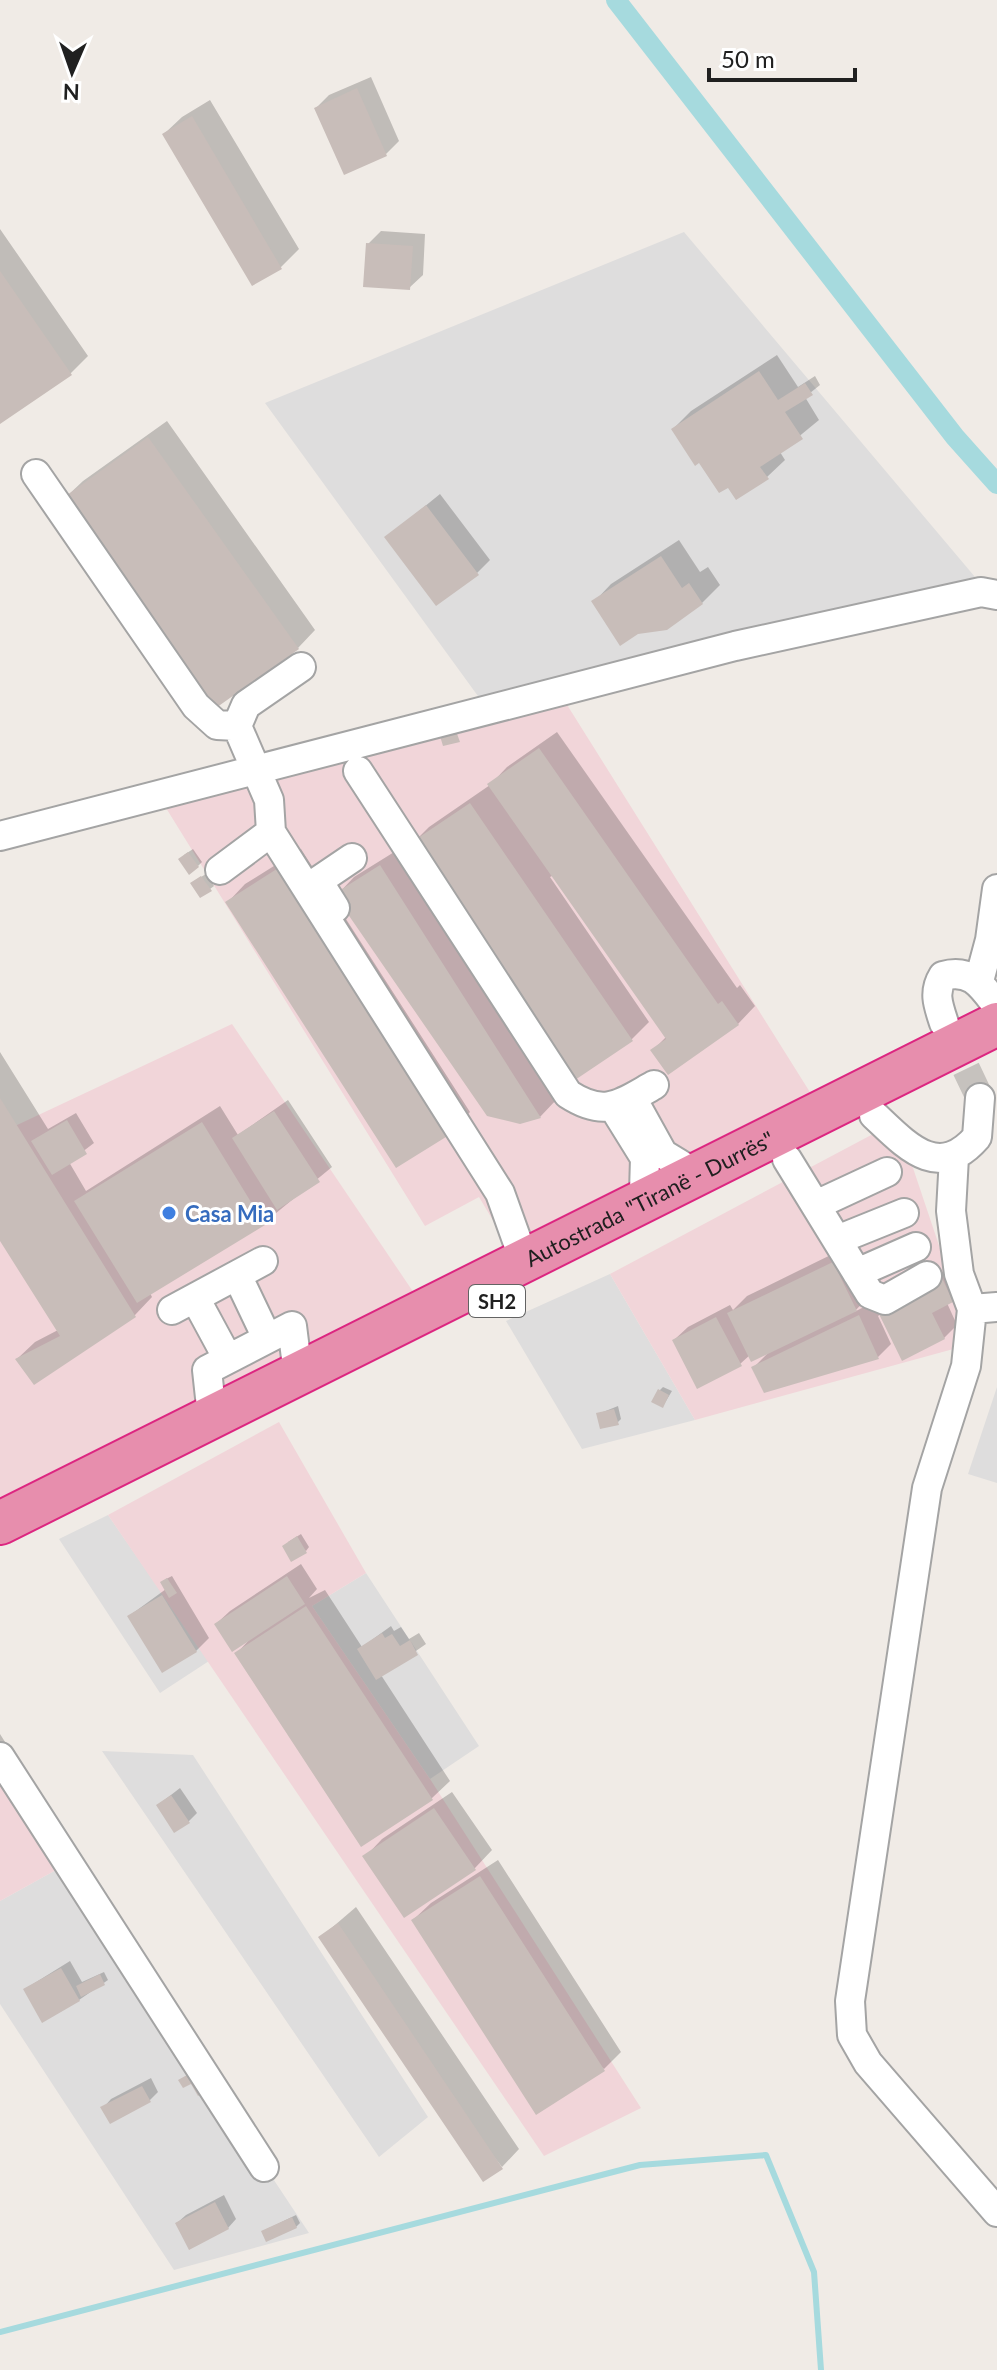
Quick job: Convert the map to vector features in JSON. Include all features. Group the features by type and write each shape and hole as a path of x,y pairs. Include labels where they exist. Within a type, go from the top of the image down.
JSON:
{"highway":[{"name":"Autostrada \"Tiranë - Durrës\"","path":"0,1523 997,1024"},
{"name":"Autostrada \"Tiranë - Durrës\"","path":"0,1552 997,1054"}],"street":[{"path":"36,474 201,712 217,725 237,726"},
{"path":"0,836 735,646 981,592 997,595"},
{"path":"301,667 246,705 237,726 269,800 271,832 500,1193 529,1257"},
{"path":"358,771 568,1094 596,1107 633,1097"},
{"path":"220,870 271,832"},
{"path":"352,858 318,881 512,1187 529,1257"},
{"path":"979,981 990,940 997,889"},
{"path":"944,1023 936,999 937,986 943,976 966,974 979,981 997,1006"},
{"path":"633,1097 663,1154 686,1168 691,1179"},
{"path":"625,1212 644,1192 647,1175 633,1097"},
{"path":"874,1115 909,1149 931,1158 954,1157 987,1136 980,1098"},
{"path":"954,1157 951,1211 959,1274 984,1308 927,1488 850,2001 852,2035 868,2063 997,2212"},
{"path":"787,1159 870,1294 885,1300 927,1276"},
{"path":"816,1205 887,1172"},
{"path":"837,1240 904,1213"},
{"path":"857,1273 916,1247"},
{"path":"228,1359 184,1304 263,1261"},
{"path":"237,1275 267,1338"},
{"path":"212,1416 207,1370 292,1326 298,1374"},
{"path":"0,1757 264,2167"}],"shaded area":[{"path":"684,232 975,577 483,703 265,403"},
{"path":"564,700 813,1097 513,1254 479,1197 425,1226 166,808"},
{"path":"232,1024 418,1299 0,1512 0,1103 15,1126"},
{"path":"875,1133 911,1162 960,1308 957,1348 695,1420 610,1274"},
{"path":"610,1274 695,1420 582,1449 506,1321"},
{"path":"997,1387 997,1483 968,1474"},
{"path":"279,1422 366,1573 312,1606 430,1779 641,2108 544,2156 108,1515"},
{"path":"108,1515 209,1661 160,1693 59,1539"},
{"path":"366,1573 479,1746 430,1779 312,1606"},
{"path":"102,1751 193,1755 428,2117 379,2157"},
{"path":"0,1766 65,1865 0,1901"},
{"path":"65,1865 309,2233 174,2270 0,2004 0,1901"}],"building":[{"path":"357,88 387,156 344,175 314,108"},
{"path":"192,116 282,269 252,286 162,134"},
{"path":"366,243 413,246 410,290 363,287"},
{"path":"0,271 72,375 0,424"},
{"path":"759,371 778,400 805,383 813,395 785,412 803,439 760,467 769,479 736,500 728,488 719,493 699,463 695,466 671,429"},
{"path":"148,437 299,649 213,710 63,498"},
{"path":"426,505 479,575 436,606 384,537"},
{"path":"661,556 682,588 689,583 703,604 667,630 638,634 620,646 591,601"},
{"path":"456,731 460,742 443,746 440,736"},
{"path":"539,748 718,1004 722,1001 739,1025 668,1075 650,1050 666,1039 487,784"},
{"path":"470,803 633,1041 572,1082 409,844"},
{"path":"188,852 199,867 189,875 178,859"},
{"path":"283,865 454,1132 396,1168 225,902"},
{"path":"380,865 541,1118 520,1124 487,1116 334,894"},
{"path":"201,876 212,891 200,898 190,883"},
{"path":"0,1098 136,1317 34,1385 15,1359 60,1336 0,1241"},
{"path":"274,1111 320,1182 277,1210 232,1138"},
{"path":"67,1120 87,1154 52,1175 31,1141"},
{"name":"Casa Mia","path":"202,1122 265,1225 137,1303 74,1201"},
{"path":"833,1262 857,1311 751,1362 727,1313"},
{"path":"942,1278 953,1302 932,1313 945,1339 902,1361 877,1310"},
{"path":"859,1315 879,1359 764,1393 751,1367"},
{"path":"716,1317 742,1366 697,1389 672,1340"},
{"path":"658,1389 669,1395 663,1408 651,1402"},
{"path":"614,1409 619,1425 600,1429 596,1413"},
{"path":"297,1536 307,1553 291,1562 282,1546"},
{"path":"287,1576 305,1604 232,1652 214,1624"},
{"path":"167,1578 177,1593 169,1598 160,1582"},
{"path":"162,1595 197,1652 162,1673 127,1616"},
{"path":"306,1606 433,1800 361,1847 234,1653"},
{"path":"382,1633 385,1638 392,1634 400,1646 410,1640 418,1655 376,1680 357,1649"},
{"path":"171,1795 190,1823 174,1833 156,1805"},
{"path":"434,1808 476,1870 404,1918 362,1856"},
{"path":"480,1876 605,2071 536,2115 411,1920"},
{"path":"338,1923 503,2169 483,2182 318,1937"},
{"path":"61,1968 80,2001 42,2023 23,1989"},
{"path":"100,1974 105,1985 81,1997 76,1986"},
{"path":"196,2070 207,2091 198,2096 191,2084 183,2088 178,2080"},
{"path":"142,2086 151,2102 110,2124 100,2107"},
{"path":"215,2202 229,2229 189,2250 175,2223"},
{"path":"292,2217 297,2228 266,2242 261,2231"}],"waterway":[{"path":"616,0 955,437 997,484"},
{"path":"0,2332 640,2165 766,2155 814,2272 821,2370"}],"tunnel":[{"path":"948,1031 980,1098"}],"place":[{"name":"Casa Mia","path":"169,1213"}]}
